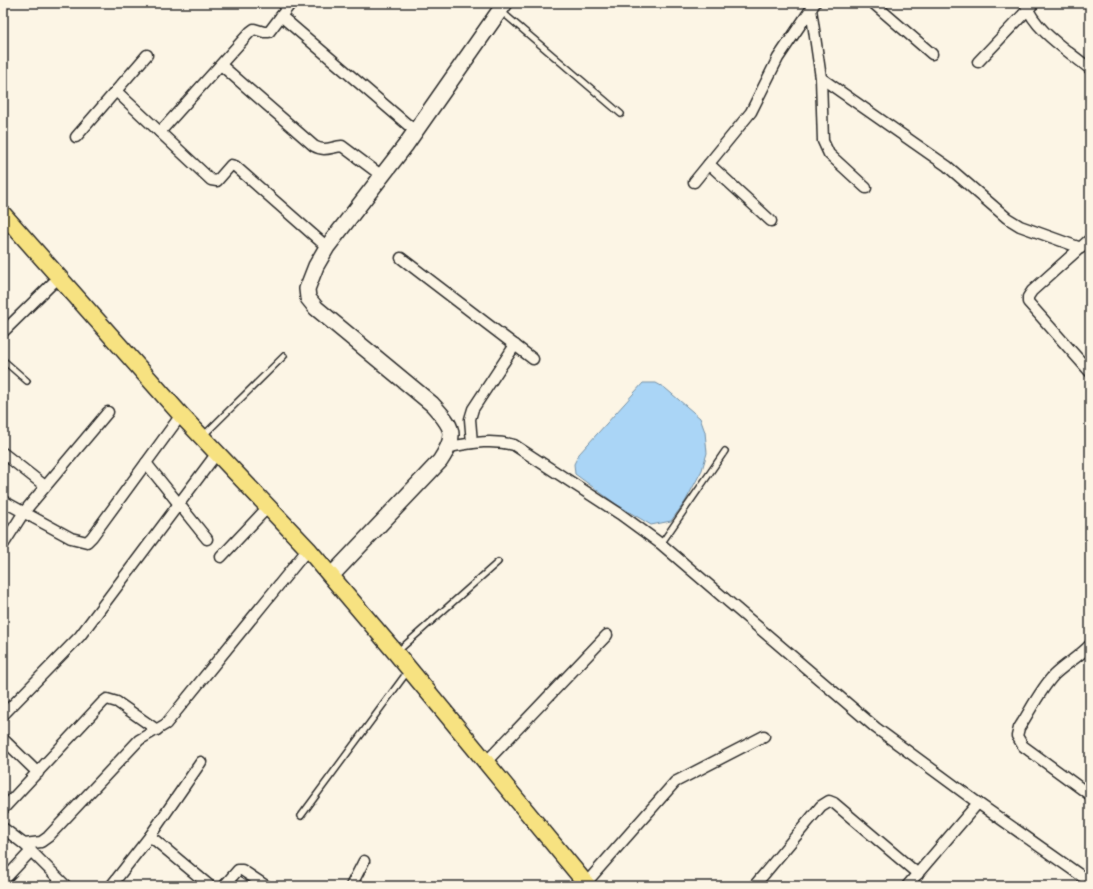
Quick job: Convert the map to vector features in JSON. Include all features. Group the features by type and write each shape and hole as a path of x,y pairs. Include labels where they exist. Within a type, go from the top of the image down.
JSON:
{"main road":[{"path":"330,576 440,461 449,447 452,432 446,419 432,404 316,308 308,298 307,289 316,266 327,247 415,131 502,7"},
{"path":"3,214 181,415 308,549 587,884"}],"street":[{"path":"160,132 252,30 269,32 291,3"},
{"path":"873,3 932,54"},
{"path":"978,62 1029,5"},
{"path":"1029,5 1030,15 1042,29 1090,69"},
{"path":"813,6 822,78 825,147 829,154 866,188"},
{"path":"694,182 751,112 778,58 813,6"},
{"path":"281,16 415,131"},
{"path":"76,137 147,55"},
{"path":"221,65 314,146 320,150 342,146 382,176"},
{"path":"822,78 947,166 1007,218 1020,226 1081,248"},
{"path":"116,91 214,181 220,179 230,165 235,166 327,247"},
{"path":"709,164 771,221"},
{"path":"1090,239 1032,291 1028,297 1028,302 1090,372"},
{"path":"401,258 533,359"},
{"path":"3,332 59,277"},
{"path":"472,443 470,419 473,409 515,345"},
{"path":"3,545 24,512 108,412"},
{"path":"3,501 71,538 87,542 181,415"},
{"path":"449,447 486,441 514,445 620,514 662,544 876,728 978,803 1090,882"},
{"path":"3,453 45,486"},
{"path":"3,715 80,636 217,453"},
{"path":"146,463 207,539"},
{"path":"221,557 268,507"},
{"path":"3,880 28,847 41,842 48,837 139,740 157,730 174,715 308,549"},
{"path":"486,762 607,635"},
{"path":"1090,645 1084,652 1064,665 1052,677 1019,728 1017,736 1023,746 1090,795"},
{"path":"3,809 107,699 117,702 157,730"},
{"path":"587,884 675,782 764,736"},
{"path":"3,739 38,773"},
{"path":"110,886 150,836 201,762"},
{"path":"755,885 821,806 829,801 834,803 918,874"},
{"path":"907,886 978,803"},
{"path":"3,828 28,847 66,886"},
{"path":"150,836 210,886"},
{"path":"351,886 364,861"},
{"path":"224,886 238,870 242,870 266,886"}],"lane":[{"path":"502,7 621,114"},
{"path":"202,437 284,356"},
{"path":"3,360 27,381"},
{"path":"662,544 725,451"},
{"path":"396,653 498,562"},
{"path":"301,816 409,669"}],"water":[{"path":"643,383 656,383 665,388 700,418 705,432 707,453 702,470 685,502 671,521 651,525 616,504 575,474 574,464 579,454"}]}
